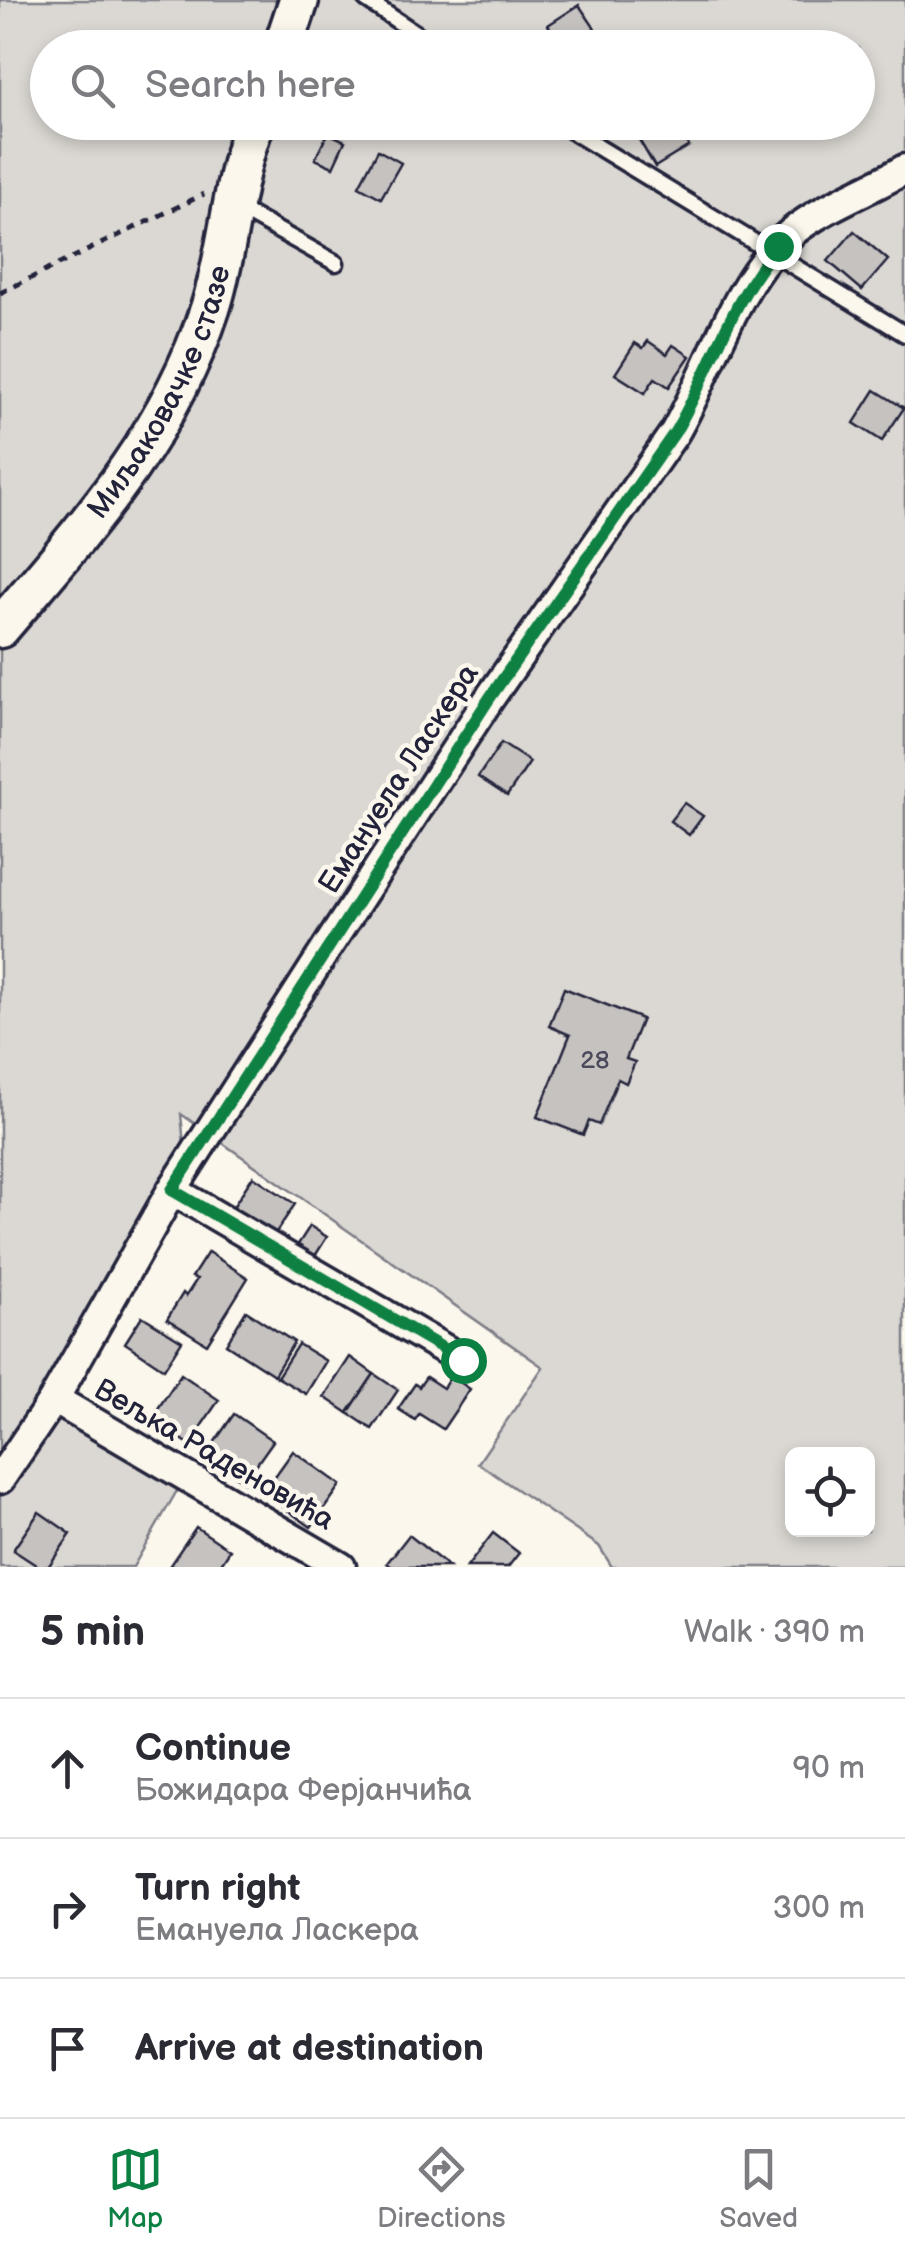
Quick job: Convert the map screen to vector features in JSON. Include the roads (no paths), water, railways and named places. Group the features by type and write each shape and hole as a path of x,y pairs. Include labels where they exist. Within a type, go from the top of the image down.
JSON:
{"street":[{"path":"289,30 299,0"},
{"name":"Миљаковачке стазе","path":"0,628 104,507 165,412 211,305 233,194 250,140"},
{"name":"Емануела Ласкера","path":"0,1478 54,1400 172,1190 489,699 675,432 754,278 790,234 905,169"},
{"path":"172,1190 463,1360"},
{"name":"Вељка Раденовића","path":"54,1400 342,1567"}],"lane":[{"path":"366,0 411,30"},
{"path":"587,140 905,334"},
{"path":"233,194 336,262"}]}
